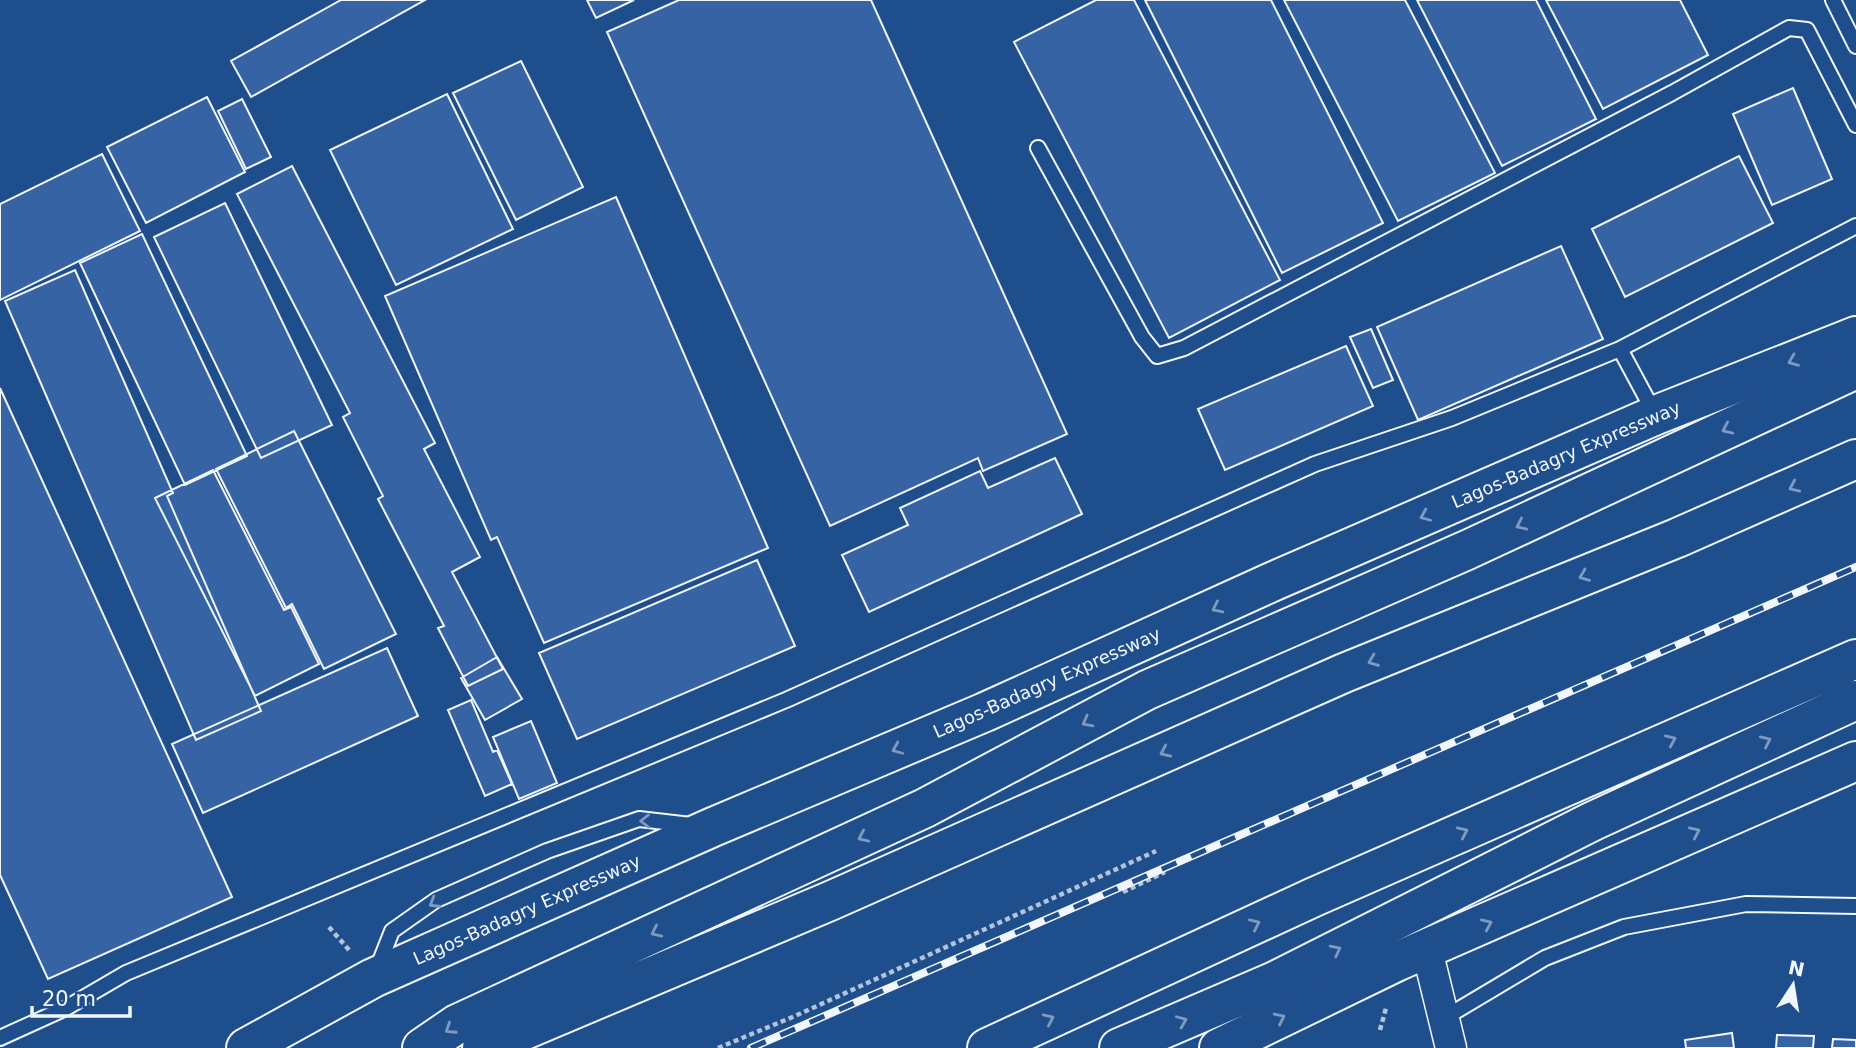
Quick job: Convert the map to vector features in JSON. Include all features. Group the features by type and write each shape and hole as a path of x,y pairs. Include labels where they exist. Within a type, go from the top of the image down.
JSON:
{"main road":[{"name":"Lagos-Badagry Expressway","path":"246,1048 373,978 713,827 985,712 1273,581 1656,415 1856,336"},
{"path":"422,1048 457,1024 925,808 1147,690 1467,550 1856,369"},
{"path":"482,1048 830,901 1344,673 1677,538 1856,459"},
{"path":"987,1048 1314,897 1856,659"},
{"path":"1119,1048 1275,981 1593,821 1856,700"},
{"path":"1219,1048 1398,961 1856,761"}],"street":[{"path":"1427,950 1446,1039"}],"lane":[{"path":"1833,0 1856,46"},
{"path":"1038,148 1142,337 1157,356 1197,342 1672,93 1789,28 1807,30 1856,125"},
{"path":"0,1038 66,1008 126,973 786,701 1315,464 1452,418 1620,349 1856,226"},
{"path":"1620,349 1656,415"},
{"path":"1446,1039 1545,958 1624,927 1746,904 1856,906"}],"path":[{"path":"718,1048 795,1016 1156,852"},
{"path":"1123,892 1165,872"}],"building":[{"path":"341,0 425,0 251,97 231,61"},
{"path":"587,0 634,0 596,18"},
{"path":"679,0 871,0 1067,434 983,471 978,458 830,526 607,32"},
{"path":"1096,0 1134,0 1280,280 1169,338 1014,42"},
{"path":"1145,0 1271,0 1383,223 1282,273"},
{"path":"1284,0 1405,0 1495,173 1398,221"},
{"path":"1417,0 1536,0 1596,119 1502,166"},
{"path":"1546,0 1680,0 1708,55 1603,109"},
{"path":"521,61 583,187 516,220 453,93"},
{"path":"1793,88 1832,179 1772,205 1733,114"},
{"path":"447,94 513,229 396,285 330,150"},
{"path":"207,97 245,172 146,223 107,147"},
{"path":"242,99 271,157 246,169 218,111"},
{"path":"102,154 140,231 0,300 0,204"},
{"path":"1739,156 1773,223 1625,297 1592,229"},
{"path":"292,166 435,443 424,449 480,557 452,572 503,669 468,686 438,628 444,626 378,499 383,496 343,417 350,413 237,194"},
{"path":"616,197 768,548 544,643 497,537 491,540 385,296"},
{"path":"225,203 332,425 261,458 154,237"},
{"path":"142,234 247,456 185,485 80,263"},
{"path":"1561,246 1603,339 1418,420 1377,327"},
{"path":"75,270 173,493 167,496 261,711 196,740 5,301"},
{"path":"1371,329 1393,380 1373,388 1350,337"},
{"path":"1346,346 1373,406 1225,470 1198,409"},
{"path":"0,388 232,897 48,979 0,875"},
{"path":"294,431 396,634 324,669 292,604 286,608 216,469"},
{"path":"1055,458 1082,514 869,612 842,555 908,525 900,508 980,471 988,488"},
{"path":"213,470 284,610 291,607 319,664 255,696 155,498"},
{"path":"757,560 795,646 577,739 539,653"},
{"path":"387,648 418,716 203,813 172,744"},
{"path":"497,657 522,699 485,720 461,678"},
{"path":"471,700 493,752 497,750 512,784 485,796 448,710"},
{"path":"531,721 557,783 519,799 493,737"},
{"path":"1732,1033 1734,1048 1686,1048 1685,1040"},
{"path":"1777,1035 1814,1036 1813,1048 1776,1048"},
{"path":"1833,1039 1856,1040 1856,1048 1832,1048"}],"railway":[{"path":"751,1048 1856,567"}]}
